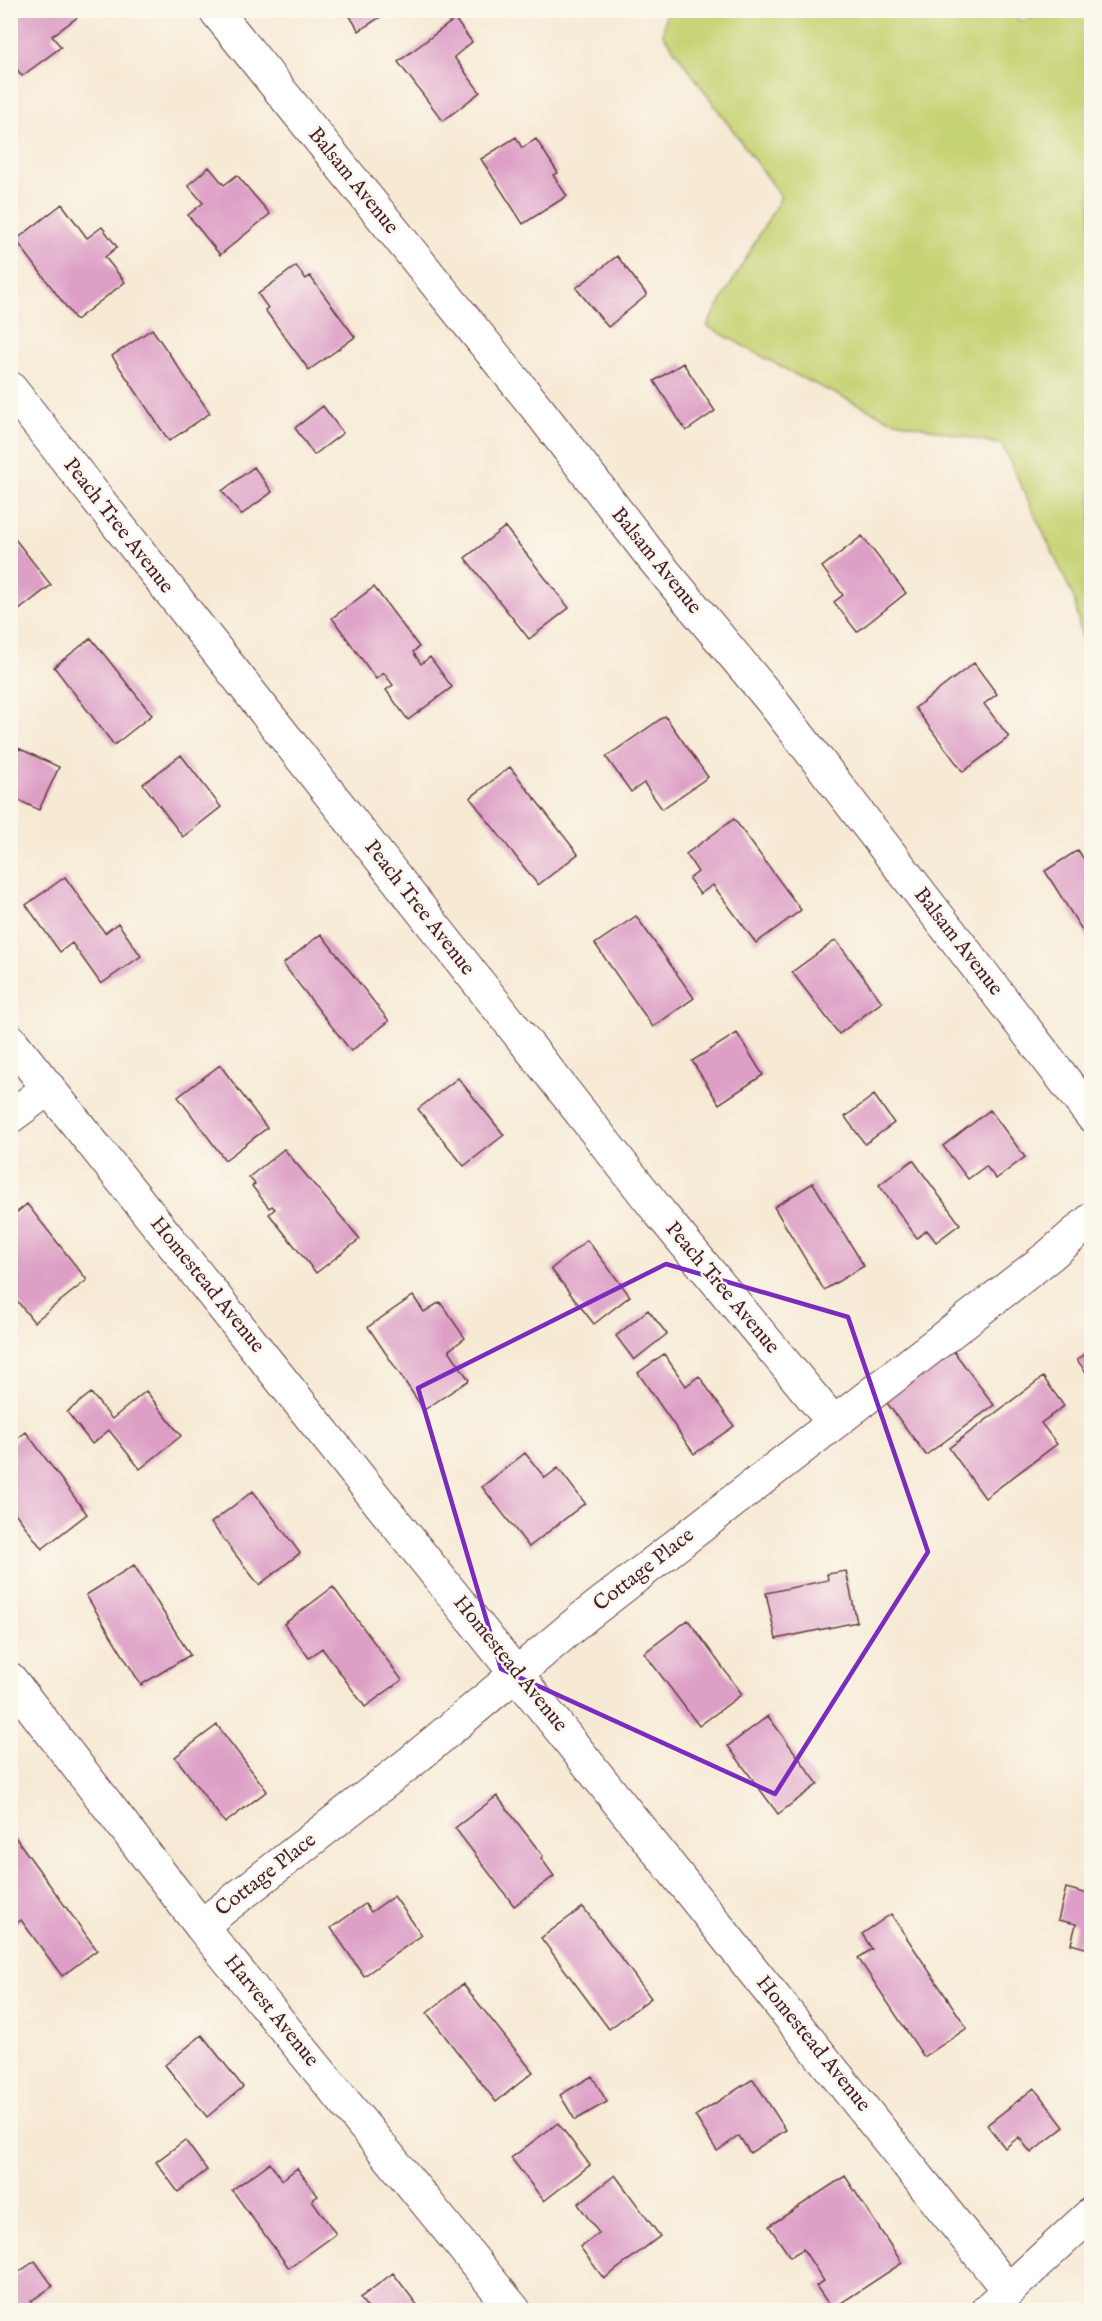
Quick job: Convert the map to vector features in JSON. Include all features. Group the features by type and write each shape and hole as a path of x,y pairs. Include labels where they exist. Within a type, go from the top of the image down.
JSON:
{"street":[{"name":"Balsam Avenue","path":"215,10 540,412 652,557 772,702 1092,1116"},
{"name":"Peach Tree Avenue","path":"10,388 645,1194 834,1424"},
{"name":"Homestead Avenue","path":"10,1040 518,1673 998,2300"},
{"path":"10,1117 49,1088"},
{"name":"Cottage Place","path":"201,1926 412,1761 584,1617 1050,1256 1092,1219"},
{"name":"Harvest Avenue","path":"10,1679 201,1926 514,2310"},
{"path":"998,2300 1092,2213"}],"highlighted area":[{"path":"666,1264 848,1317 928,1552 775,1794 501,1669 418,1388"}],"green space":[{"path":"666,11 1012,11 1020,21 1064,11 1091,11 1091,686 1074,598 1002,445 891,420 798,376 707,326 781,197 663,34"}],"building":[{"path":"10,10 75,10 79,16 52,36 61,47 22,76 10,60"},
{"path":"346,10 391,10 359,31"},
{"path":"455,19 472,42 454,57 480,92 443,121 398,62"},
{"path":"516,137 522,148 536,139 558,173 553,175 567,196 523,224 481,159"},
{"path":"209,167 224,185 237,175 270,214 220,255 188,215 203,203 188,185"},
{"path":"62,204 87,238 102,227 117,247 105,257 125,282 76,320 16,240"},
{"path":"617,256 647,295 608,327 576,288"},
{"path":"296,266 306,279 310,276 355,337 309,370 265,310 268,308 258,294"},
{"path":"152,329 210,413 169,441 112,356"},
{"path":"683,363 715,411 686,431 654,381"},
{"path":"323,406 343,433 314,455 295,428"},
{"path":"254,467 272,492 241,515 222,491"},
{"path":"505,527 569,608 529,639 465,558"},
{"path":"862,536 906,593 857,632 834,602 843,595 822,567"},
{"path":"15,539 51,585 10,617 10,543"},
{"path":"374,587 419,647 413,652 421,664 430,657 452,687 408,720 386,690 393,685 384,673 376,679 332,618"},
{"path":"91,638 152,715 114,745 54,667"},
{"path":"974,663 997,694 984,704 1009,737 963,772 915,708"},
{"path":"665,716 708,777 662,809 644,783 631,792 606,757"},
{"path":"18,748 59,767 39,810 10,796 10,751 15,753"},
{"path":"181,755 221,807 183,837 143,784"},
{"path":"510,767 578,854 538,885 470,798"},
{"path":"734,819 801,910 756,943 713,885 700,894 689,879 698,872 686,854"},
{"path":"1078,850 1092,872 1092,935 1087,938 1045,871"},
{"path":"65,877 105,933 118,923 141,956 101,984 72,943 60,952 26,905"},
{"path":"636,916 694,998 653,1027 595,944"},
{"path":"321,934 389,1021 351,1051 283,964"},
{"path":"836,940 882,1002 839,1034 792,972"},
{"path":"737,1033 763,1075 719,1104 692,1061"},
{"path":"220,1065 267,1128 225,1160 178,1097"},
{"path":"458,1078 504,1135 464,1166 418,1109"},
{"path":"874,1095 894,1123 865,1144 845,1117"},
{"path":"990,1110 1025,1157 996,1179 986,1166 968,1179 943,1146"},
{"path":"284,1149 360,1239 316,1273 269,1214 275,1209 272,1206 269,1208 252,1186 255,1184 249,1177"},
{"path":"913,1160 960,1224 936,1242 927,1230 917,1238 879,1185"},
{"path":"813,1183 864,1266 824,1290 774,1207"},
{"path":"27,1204 87,1280 34,1322 10,1292 10,1218"},
{"path":"587,1240 630,1296 594,1324 551,1269"},
{"path":"413,1296 424,1312 440,1302 465,1338 449,1350 469,1380 424,1410 368,1327"},
{"path":"648,1310 667,1334 634,1360 616,1336"},
{"path":"952,1349 994,1405 926,1455 884,1399"},
{"path":"1092,1349 1092,1380 1077,1360"},
{"path":"664,1354 686,1386 699,1376 734,1426 694,1454 638,1373"},
{"path":"1043,1377 1064,1406 1041,1423 1057,1444 985,1498 949,1448"},
{"path":"146,1391 181,1436 140,1469 109,1430 92,1444 67,1412 91,1393 112,1419"},
{"path":"26,1432 87,1514 42,1549 10,1506 10,1444"},
{"path":"525,1453 545,1478 558,1468 585,1503 529,1547 482,1487"},
{"path":"253,1491 300,1553 259,1585 211,1523"},
{"path":"134,1565 190,1655 141,1685 86,1595"},
{"path":"846,1571 857,1622 776,1639 766,1593 828,1580 827,1574"},
{"path":"333,1587 402,1680 365,1707 322,1648 309,1658 284,1624"},
{"path":"688,1620 742,1694 699,1726 644,1653"},
{"path":"768,1716 818,1784 778,1814 728,1746"},
{"path":"217,1725 267,1791 225,1823 175,1757"},
{"path":"497,1796 543,1856 541,1858 554,1876 514,1906 455,1828"},
{"path":"10,1830 97,1950 62,1976 21,1920 10,1928"},
{"path":"1066,1888 1092,1895 1092,1950 1071,1944 1076,1924 1058,1920"},
{"path":"394,1896 422,1935 364,1976 331,1928 365,1904 371,1912"},
{"path":"583,1907 651,1998 609,2029 541,1938"},
{"path":"891,1914 967,2028 924,2057 858,1958 872,1949 862,1934"},
{"path":"463,1984 533,2072 496,2102 427,2013"},
{"path":"202,2035 243,2087 207,2117 165,2065"},
{"path":"592,2076 607,2102 575,2120 560,2095"},
{"path":"753,2079 786,2130 750,2153 739,2136 717,2151 695,2116"},
{"path":"1034,2088 1064,2127 1031,2153 1019,2137 1005,2148 987,2125"},
{"path":"558,2123 590,2165 544,2201 511,2158"},
{"path":"185,2140 207,2170 178,2192 156,2162"},
{"path":"270,2163 282,2180 297,2168 318,2196 312,2200 336,2234 289,2268 232,2190"},
{"path":"615,2175 660,2236 604,2279 580,2247 599,2233 578,2204"},
{"path":"845,2176 902,2263 832,2309 816,2286 824,2281 803,2249 790,2257 769,2226"},
{"path":"35,2261 53,2286 31,2301 37,2310 10,2310 10,2278"},
{"path":"393,2273 421,2310 369,2310 360,2298"}]}
